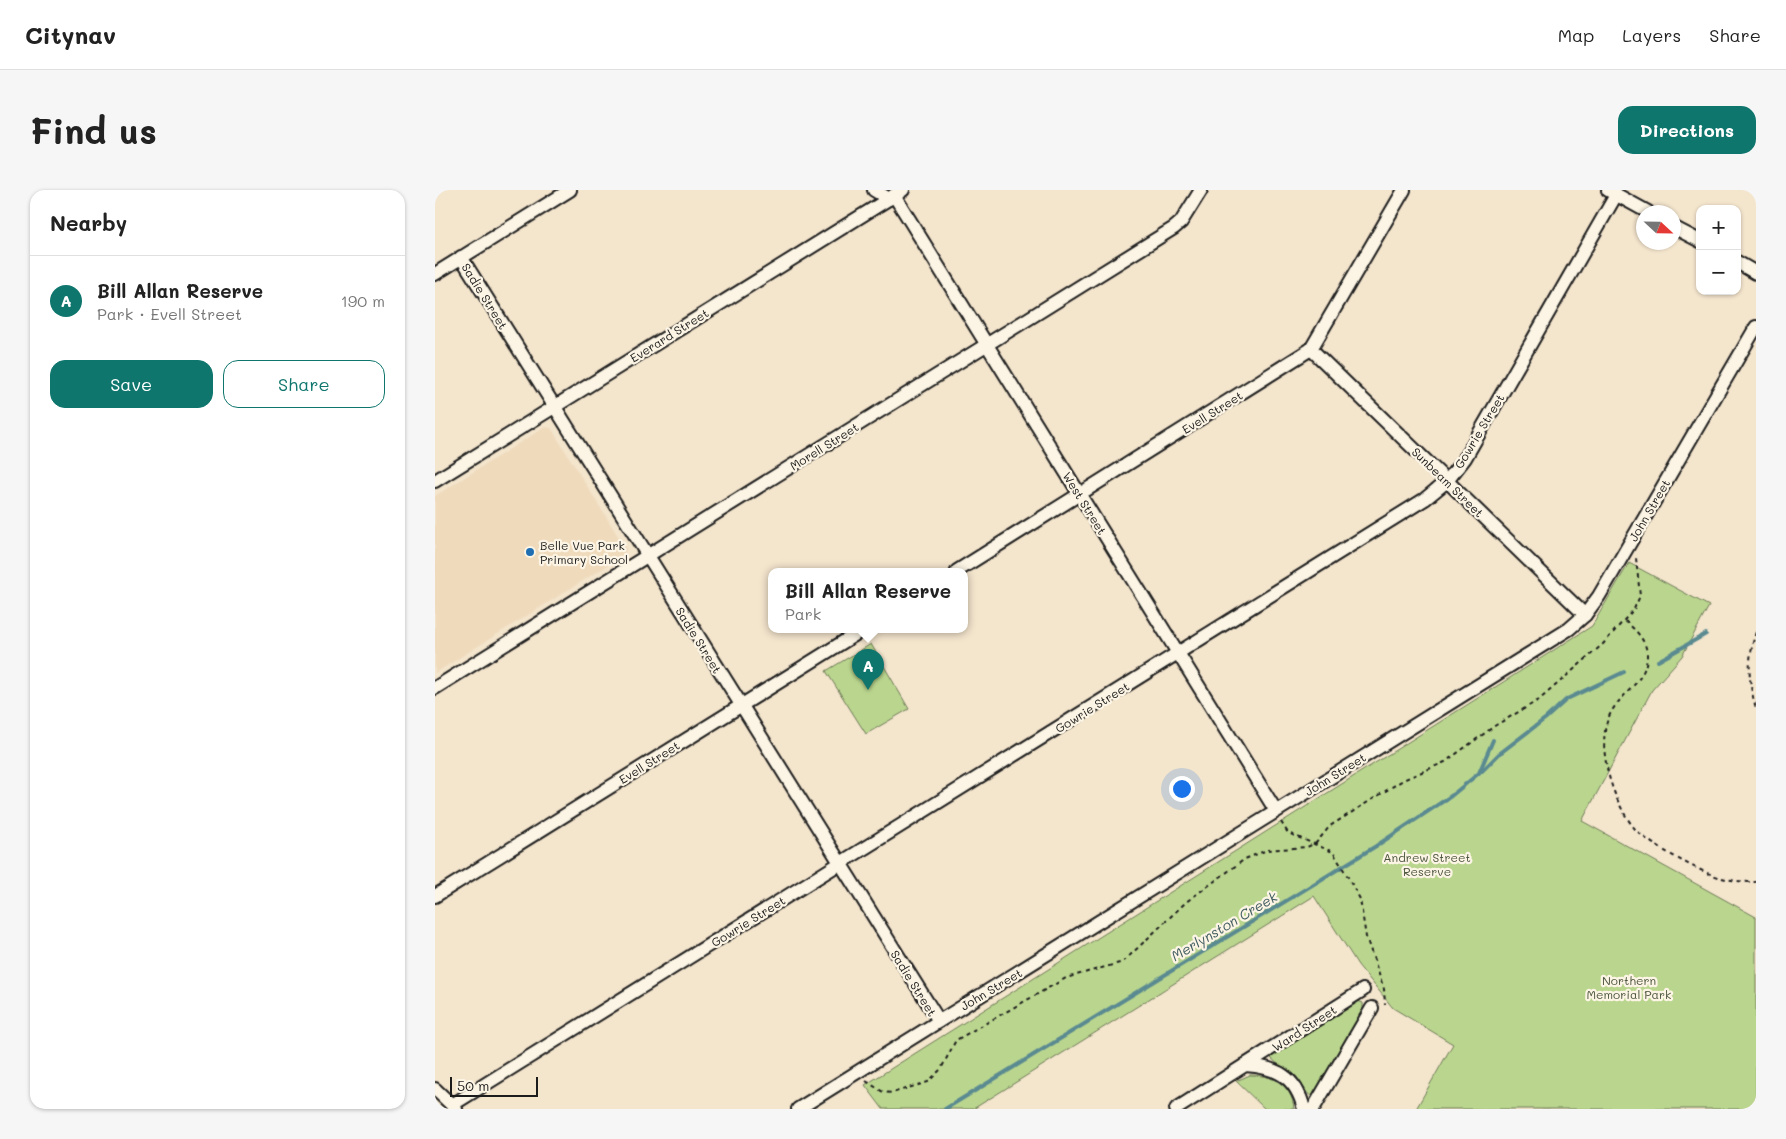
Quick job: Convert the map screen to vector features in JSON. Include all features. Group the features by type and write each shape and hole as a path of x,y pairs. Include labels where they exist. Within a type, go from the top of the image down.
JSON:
{"street":[{"path":"435,274 570,190"},
{"name":"West Street","path":"874,190 895,195 1276,811"},
{"name":"Morell Street","path":"435,688 1174,228 1181,222 1201,190"},
{"name":"Evell Street","path":"962,568 1311,349 1404,190"},
{"path":"1612,192 1636,205"},
{"name":"Gowrie Street","path":"454,1107 839,864 1417,504 1447,481 1465,458 1612,192"},
{"name":"Everard Street","path":"435,481 895,195"},
{"path":"1681,231 1696,239"},
{"name":"Sadie Street","path":"461,257 740,706 939,1021"},
{"path":"1741,264 1756,273"},
{"name":"John Street","path":"798,1109 1561,634 1585,615 1599,596 1756,327"},
{"name":"Sunbeam Street","path":"1311,349 1585,615"},
{"name":"Evell Street","path":"435,896 858,633"},
{"name":"Ward Street","path":"1176,1109 1363,990"},
{"path":"1313,1109 1372,1008"},
{"name":"Ward Street","path":"1245,1065 1266,1067 1290,1079 1304,1109"},
{"path":"435,1088 454,1107"}],"path":[{"path":"859,1071 871,1085 883,1092 892,1093 909,1090 928,1082 935,1078 957,1040 1066,978 1123,962 1186,902 1245,859 1267,850 1307,847 1316,844 1330,826 1403,780 1445,762 1496,725 1539,700 1603,644 1625,621 1639,602 1636,557"},
{"path":"1625,621 1638,632 1645,646 1647,658 1644,671 1636,684 1618,703 1608,718 1604,738 1604,760 1611,784 1630,822 1648,840 1711,875 1745,882 1756,882"},
{"path":"1756,632 1749,658 1748,671 1756,708"},
{"path":"1276,811 1284,830 1333,852 1348,877 1360,899 1366,937 1384,990 1385,1005"}],"shaded area":[{"name":"Belle Vue Park Primary School","path":"545,427 551,428 626,549 624,555 435,673 435,496"}],"green space":[{"name":"Andrew Street Reserve","path":"1629,563 1709,606 1682,656 1652,690 1582,821 1756,917 1756,1109 1416,1109 1453,1044 1393,1008 1358,965 1314,896 973,1109 883,1109 865,1085 1592,626"},
{"path":"871,644 909,709 866,734 826,671"},
{"path":"1358,1001 1363,1003 1363,1012 1317,1093 1312,1097 1294,1074 1271,1058 1273,1053"},
{"path":"1250,1075 1273,1079 1285,1087 1292,1100 1294,1109 1265,1109 1236,1081"}],"waterway":[{"path":"1658,661 1706,634"},
{"name":"Merlynston Creek","path":"1482,771 1499,754 1546,718 1567,699 1624,672"},
{"name":"Merlynston Creek","path":"945,1109 1376,846 1451,796 1479,773 1493,740"}],"place":[{"name":"Belle Vue Park Primary School","path":"530,552"},
{"name":"Bill Allan Reserve","path":"868,690"}],"park label":[{"name":"Northern Memorial Park","path":"1629,987"}]}
